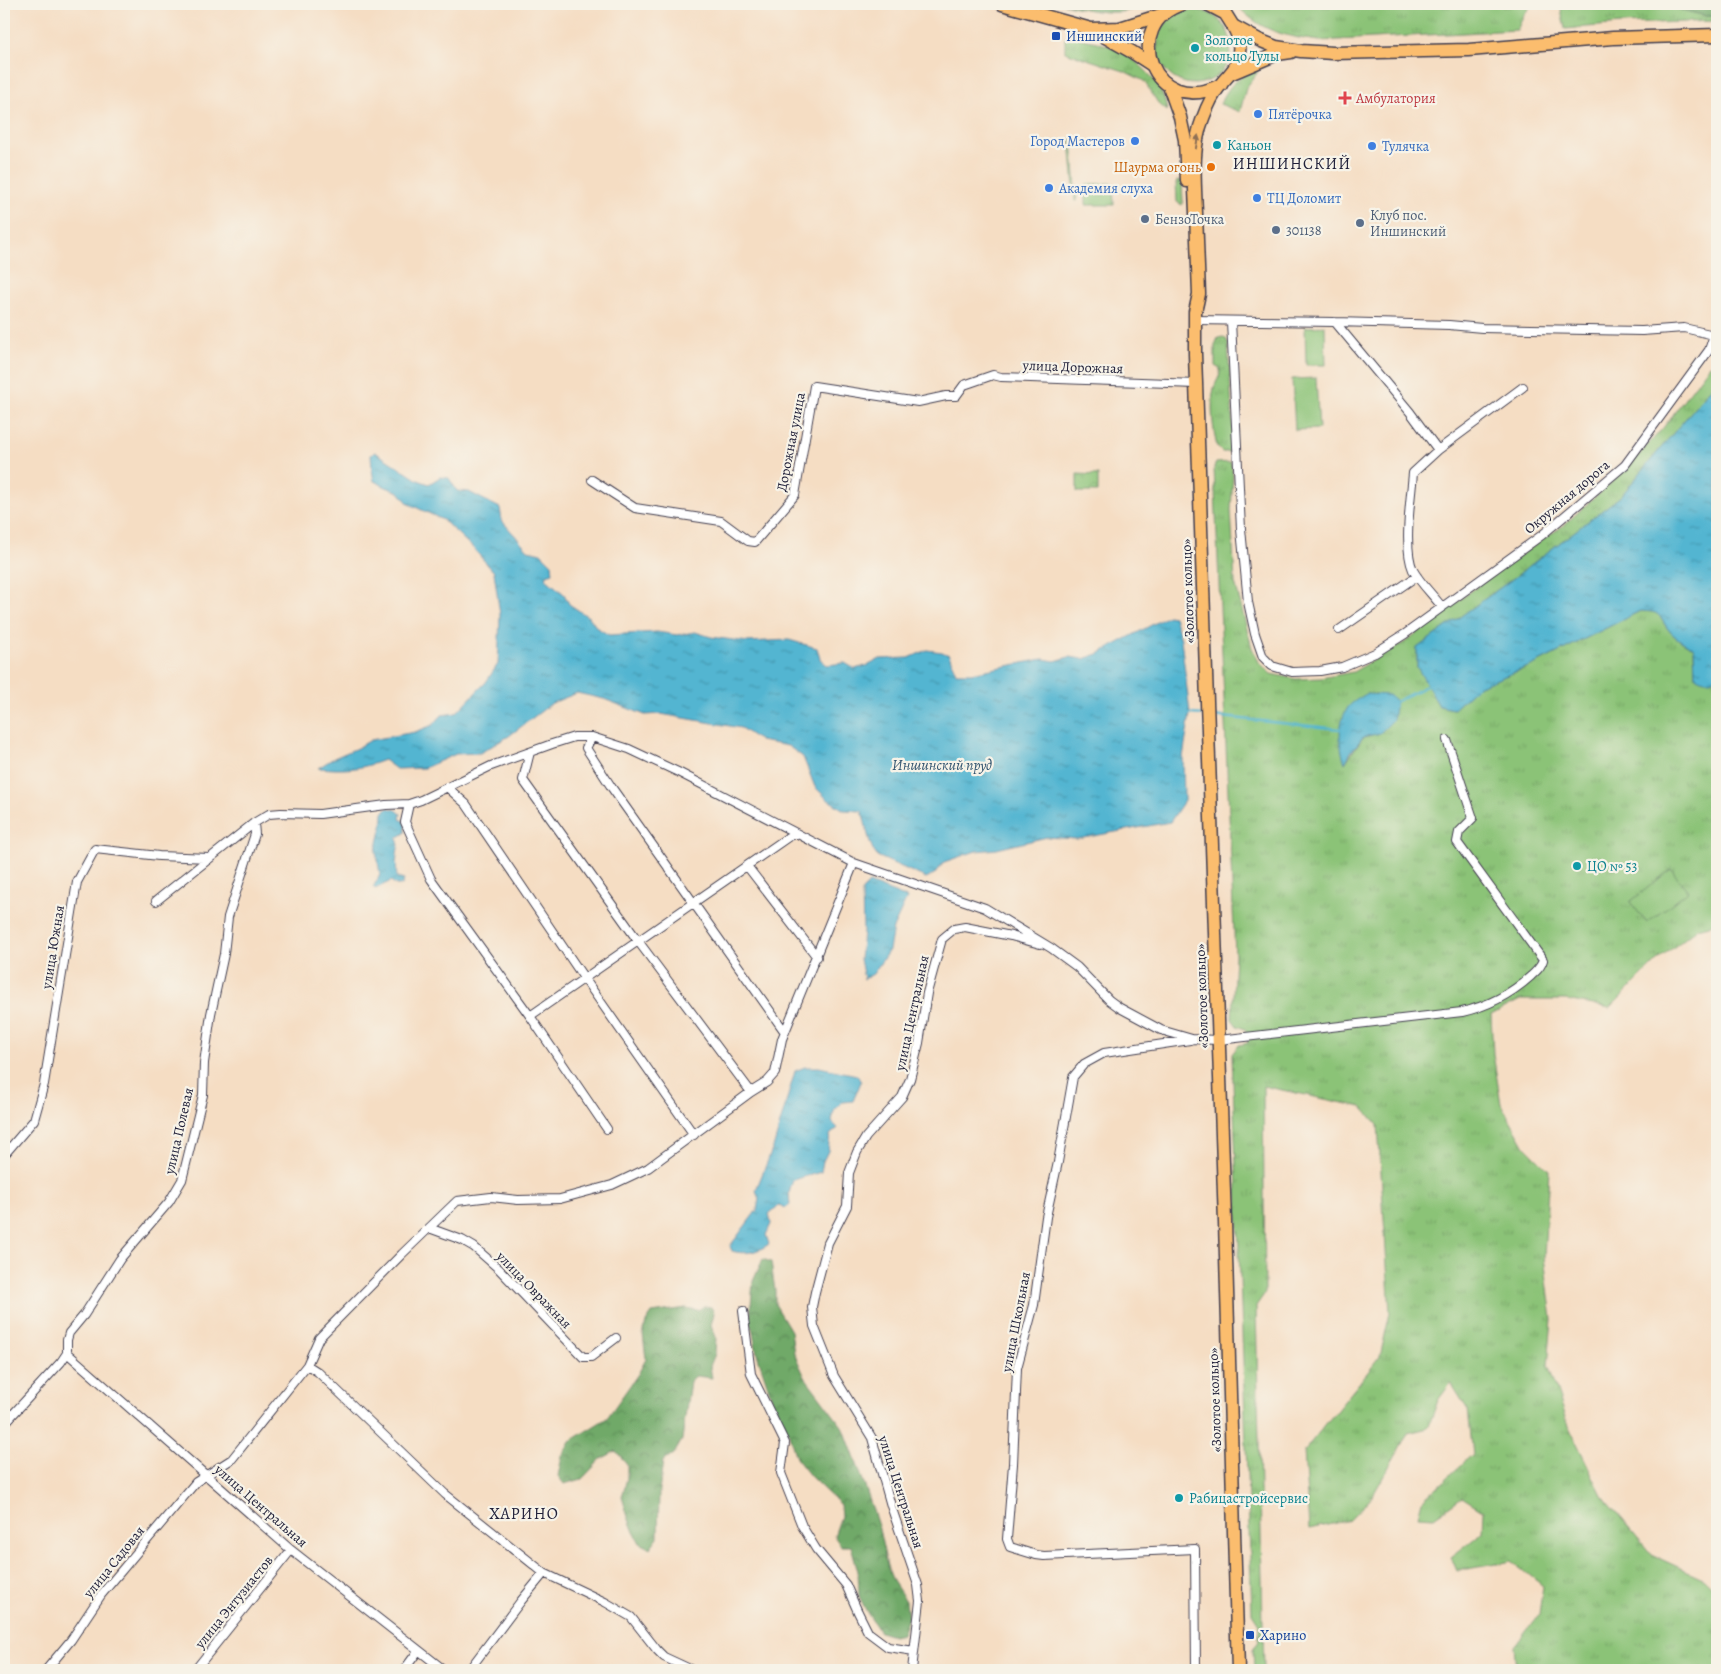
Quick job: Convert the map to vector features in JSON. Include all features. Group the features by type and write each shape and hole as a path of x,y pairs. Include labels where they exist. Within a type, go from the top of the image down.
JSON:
{"main road":[{"path":"1002,4 1091,29 1152,65"},
{"name":"«Золотое кольцо»","path":"1207,4 1222,8 1235,27 1240,51 1232,73 1220,85 1202,119 1196,144 1194,178 1199,294 1195,316 1196,384 1219,1040 1238,1670"},
{"path":"1091,29 1120,28 1172,8"},
{"path":"1152,65 1149,38 1154,25 1172,8"},
{"path":"1235,27 1276,47 1333,53 1425,52 1612,38 1717,35"},
{"path":"1232,73 1277,54 1300,51"},
{"name":"«Золотое кольцо»","path":"1152,65 1159,77 1169,86 1180,117 1185,140 1190,241 1190,294 1195,316"},
{"path":"1169,86 1188,93 1208,91 1220,85"}],"street":[{"name":"Окружная дорога","path":"1195,316 1231,321 1449,325 1482,328 1642,331 1684,328 1714,335 1709,350 1625,465 1542,535 1405,634 1375,653 1342,668 1292,672 1272,666 1263,657 1255,634 1245,580 1231,321"},
{"path":"1335,322 1410,412 1438,450"},
{"name":"улица Дорожная","path":"956,396 964,385 993,375 1001,377 1196,384"},
{"name":"Дорожная улица","path":"592,480 634,508 721,521 748,541 755,542 795,495 814,386 918,402 946,396 956,396"},
{"path":"1442,607 1417,576 1409,554 1409,517 1413,473 1438,450 1523,387"},
{"path":"1339,630 1417,576"},
{"path":"156,901 268,814 320,814 386,805 409,804 491,766 574,737 592,737 629,750 678,772 854,862 985,908 1051,948 1077,968 1109,1000 1120,1008 1161,1030 1192,1039 1219,1040 1462,1012 1500,999 1521,985 1543,963 1542,958 1457,842 1459,832 1473,818 1447,740"},
{"path":"592,737 586,748 612,788 785,1032"},
{"path":"530,752 524,780 638,941 751,1092"},
{"path":"447,786 466,804 584,978 694,1134"},
{"path":"409,804 405,822 431,879 530,1016 607,1129"},
{"name":"улица Полевая","path":"67,1353 69,1333 84,1314 120,1259 169,1202 182,1180 203,1095 205,1053 224,954 228,917 255,834 254,823"},
{"path":"530,1016 794,833"},
{"name":"улица Южная","path":"4,1155 34,1120 44,1084 76,882 95,849 159,856 210,858"},
{"name":"улица Садовая","path":"46,1670 71,1640 101,1595 196,1482 232,1459 307,1365 318,1338 457,1201 491,1197 518,1200 560,1199 612,1185 648,1168 767,1082 775,1073 782,1039 817,957 854,862"},
{"path":"747,866 817,957"},
{"name":"улица Центральная","path":"912,1670 920,1601 918,1585 891,1506 872,1438 834,1376 814,1326 812,1307 814,1292 828,1243 847,1206 849,1173 857,1152 873,1128 897,1104 908,1086 919,1043 927,992 942,940 954,929 970,927 1011,936 1051,948"},
{"name":"улица Школьная","path":"1192,1039 1104,1053 1084,1064 1073,1078 1046,1217 1034,1305 1018,1368 1007,1539 1010,1546 1044,1556 1195,1549 1196,1670"},
{"name":"улица Овражная","path":"429,1228 462,1240 474,1247 506,1276 579,1355 591,1357 616,1338"},
{"path":"743,1311 751,1374 784,1443 781,1473 802,1526 816,1549 846,1585 868,1632 888,1647 914,1651"},
{"path":"4,1424 67,1353"},
{"name":"улица Центральная","path":"67,1353 292,1550 416,1654 444,1670"},
{"path":"307,1365 318,1372 445,1494 544,1573 605,1602 631,1617 664,1657 692,1670"},
{"name":"улица Энтузиастов","path":"196,1670 292,1550"},
{"path":"470,1670 544,1573"},
{"path":"404,1670 416,1654"}],"green space":[{"path":"1064,4 1144,4 1126,11 1105,12"},
{"path":"1236,4 1533,4 1525,13 1517,30 1320,41 1285,35 1264,27 1254,21"},
{"path":"1560,4 1658,4 1706,16 1717,16 1717,21 1621,24 1565,29"},
{"path":"1658,4 1717,4 1717,16 1706,16"},
{"path":"1194,10 1208,13 1220,21 1228,33 1231,47 1228,61 1220,73 1208,81 1194,84 1180,81 1168,73 1160,61 1157,47 1160,33 1168,21 1180,13"},
{"path":"1070,36 1107,45 1127,55 1154,80 1165,100 1167,111 1158,103 1144,81 1124,71 1065,52 1065,38"},
{"path":"1257,68 1257,73 1246,88 1240,112 1220,104 1235,82 1244,74"},
{"path":"1070,139 1072,139 1077,201 1075,201"},
{"path":"1182,181 1182,205 1177,202 1176,182"},
{"path":"1113,183 1114,205 1086,205 1086,184"},
{"path":"1325,326 1326,365 1306,365 1305,327"},
{"path":"1223,337 1228,343 1234,445 1230,452 1222,452 1217,447 1212,418 1214,388 1220,372 1220,369 1215,366 1215,345 1218,338"},
{"path":"1710,365 1717,366 1717,381 1621,496 1511,580 1417,648 1417,667 1439,706 1454,709 1477,687 1533,665 1640,611 1658,614 1674,635 1683,643 1694,648 1695,676 1714,679 1717,676 1717,923 1698,928 1659,959 1610,1008 1566,1000 1520,1000 1491,1015 1493,1054 1501,1104 1525,1146 1549,1170 1544,1257 1552,1319 1548,1365 1570,1429 1602,1495 1652,1555 1704,1579 1717,1592 1717,1670 1516,1670 1514,1647 1539,1615 1543,1586 1512,1561 1457,1571 1451,1557 1483,1532 1484,1511 1462,1497 1434,1517 1418,1516 1422,1501 1473,1454 1468,1410 1451,1383 1438,1400 1428,1428 1408,1433 1373,1495 1350,1520 1309,1529 1304,1451 1380,1357 1390,1313 1378,1125 1362,1107 1263,1086 1265,1293 1256,1306 1264,1670 1254,1670 1253,1650 1259,1641 1259,1624 1252,1613 1232,1054 1239,1045 1248,1043 1245,1029 1237,1026 1232,1019 1235,955 1214,467 1216,463 1231,462 1233,476 1231,510 1235,583 1252,648 1259,662 1271,674 1296,679 1321,678 1353,672 1405,642 1496,572 1564,525 1626,469 1663,428","holes":["1366,694 1380,733 1363,737 1345,763"]},
{"path":"1316,378 1319,429 1295,430 1292,379"},
{"path":"1077,474 1098,475 1098,492 1077,492"},
{"path":"1671,869 1688,891 1647,923 1630,902"},
{"path":"763,1259 771,1262 775,1304 791,1331 794,1353 805,1377 844,1429 879,1529 887,1566 893,1581 906,1601 908,1618 902,1634 893,1636 880,1632 868,1614 859,1596 858,1571 851,1546 841,1546 834,1536 841,1516 840,1505 811,1477 796,1458 788,1431 773,1402 757,1354 750,1317 753,1281"},
{"path":"704,1306 711,1307 714,1313 711,1325 716,1337 715,1354 710,1366 712,1378 696,1376 690,1381 682,1440 674,1454 663,1461 659,1493 658,1537 650,1548 640,1543 628,1517 622,1497 627,1478 627,1465 616,1451 601,1459 582,1479 564,1484 558,1476 562,1456 570,1441 607,1418 638,1374 646,1359 643,1335 646,1322 652,1313 685,1308 698,1310"}],"water":[{"path":"1717,381 1717,676 1709,680 1703,680 1695,676 1694,648 1674,635 1658,614 1640,611 1533,665 1477,687 1454,709 1439,706 1417,667 1417,648 1511,580 1621,496"},
{"name":"Иншинский пруд","path":"375,452 418,480 429,484 440,477 449,478 457,491 469,492 500,508 502,521 528,550 541,553 552,564 553,573 547,575 546,579 564,594 569,604 590,618 597,628 609,635 657,632 677,635 695,632 711,637 748,642 789,640 817,648 820,659 827,665 845,663 855,669 880,659 909,658 927,650 949,655 956,673 971,673 1043,659 1055,661 1069,657 1083,659 1098,654 1168,616 1174,617 1181,639 1190,714 1183,757 1184,801 1170,822 1077,839 1047,837 997,849 976,851 944,862 936,873 926,878 877,856 870,841 862,811 844,810 827,799 815,787 803,757 788,746 760,741 741,728 661,714 645,715 604,699 577,693 552,703 509,736 480,753 456,754 424,768 396,769 384,760 367,766 351,768 318,768 371,740 415,732 433,725 442,715 456,713 486,682 498,664 500,615 494,572 472,547 443,520 409,504 399,492 374,481 371,455"},
{"path":"1366,694 1389,695 1396,701 1393,720 1380,733 1363,737 1345,763 1340,743 1340,729 1344,715 1348,707"},
{"path":"387,808 398,811 401,814 400,819 404,821 406,826 405,833 397,838 399,845 396,866 397,878 404,880 402,885 396,885 391,881 375,889 373,887 380,874 376,851 383,813"},
{"path":"869,883 907,898 893,928 889,950 873,974 864,979 860,959 863,932 862,890"},
{"path":"805,1067 819,1067 857,1075 861,1082 853,1101 842,1102 834,1111 832,1122 838,1128 830,1135 828,1151 823,1161 821,1172 793,1180 789,1193 790,1205 786,1208 779,1205 769,1214 771,1224 766,1235 769,1244 751,1252 732,1251 730,1246 757,1210 759,1199 756,1190 774,1145 795,1071"}],"waterway":[{"path":"1393,703 1430,684"},
{"path":"1190,714 1204,715"},
{"path":"1212,716 1343,728"}],"place":[{"name":"Иншинский","path":"1056,36"},
{"name":"Золотое кольцо Тулы","path":"1195,48"},
{"name":"Амбулатория","path":"1345,98"},
{"name":"Пятёрочка","path":"1258,114"},
{"name":"Город Мастеров","path":"1135,141"},
{"name":"Каньон","path":"1217,145"},
{"name":"Тулячка","path":"1372,146"},
{"name":"Шаурма огонь","path":"1211,167"},
{"name":"Академия слуха","path":"1049,188"},
{"name":"ТЦ Доломит","path":"1257,198"},
{"name":"БензоТочка","path":"1145,219"},
{"name":"Клуб пос. Иншинский","path":"1360,223"},
{"name":"301138","path":"1276,230"},
{"name":"ЦО № 53","path":"1577,866"},
{"name":"Рабицастройсервис","path":"1179,1498"},
{"name":"Харино","path":"1250,1635"}],"district":[{"name":"ИНШИНСКИЙ","path":"1292,164"},
{"name":"ХАРИНО","path":"524,1514"}]}
